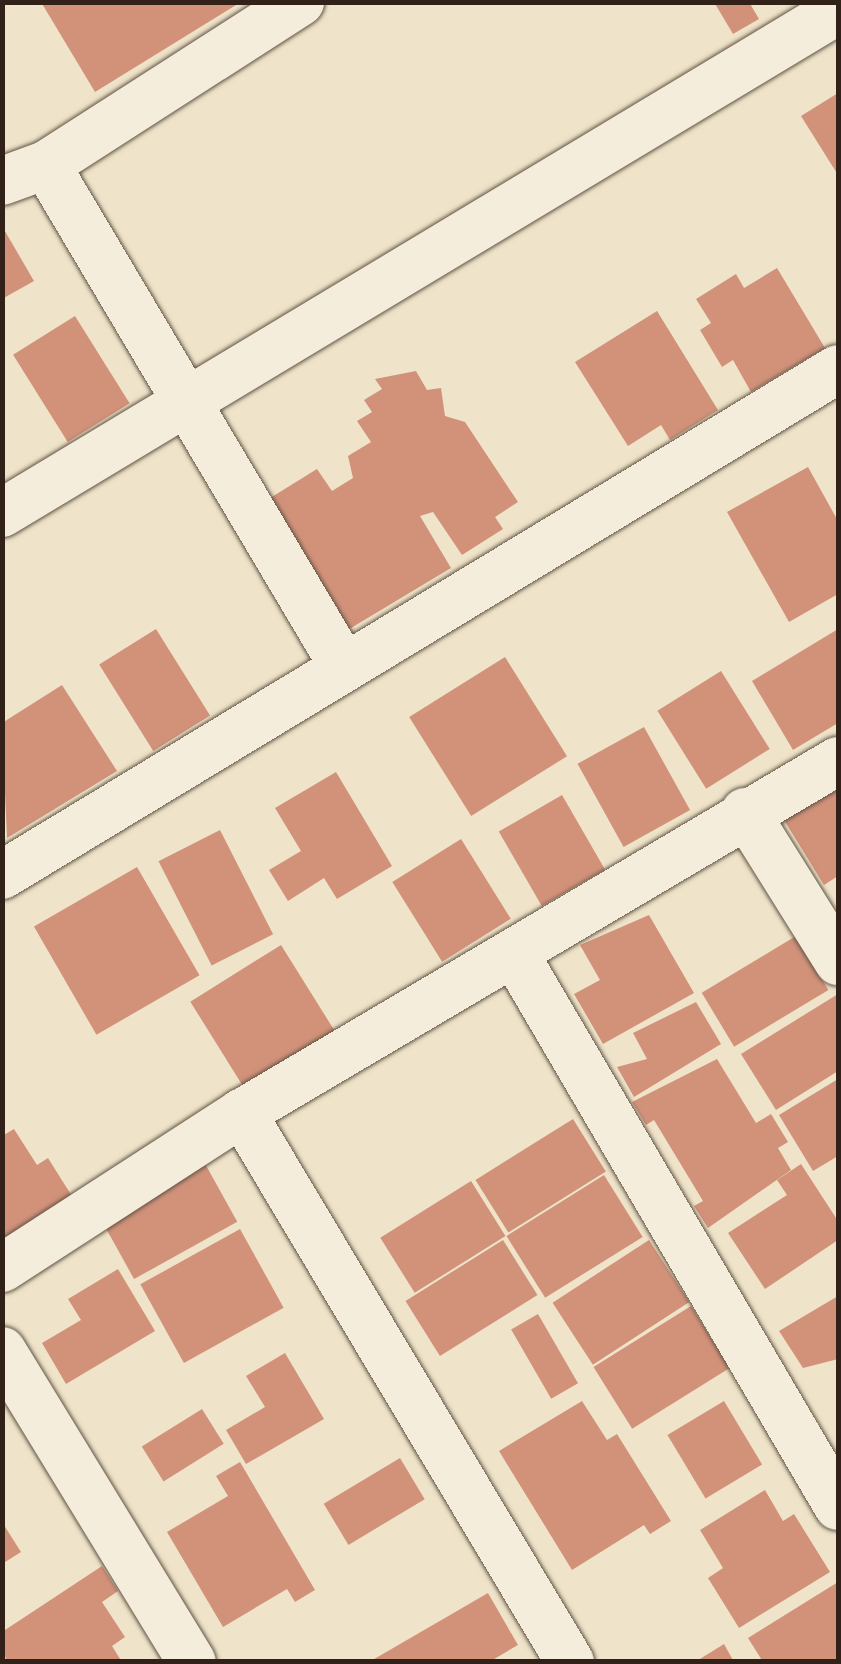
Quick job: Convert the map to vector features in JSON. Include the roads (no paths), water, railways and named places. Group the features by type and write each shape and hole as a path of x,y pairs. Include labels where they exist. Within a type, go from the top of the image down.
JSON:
{"street":[{"path":"2,181 46,165 300,2"},
{"path":"2,513 838,10"},
{"path":"46,165 181,403 344,667"},
{"path":"2,875 838,369"},
{"path":"2,1268 242,1113 746,812 838,762"},
{"path":"746,812 838,961"},
{"path":"514,953 838,1506"},
{"path":"242,1113 570,1662"},
{"path":"2,1351 192,1662"}]}
